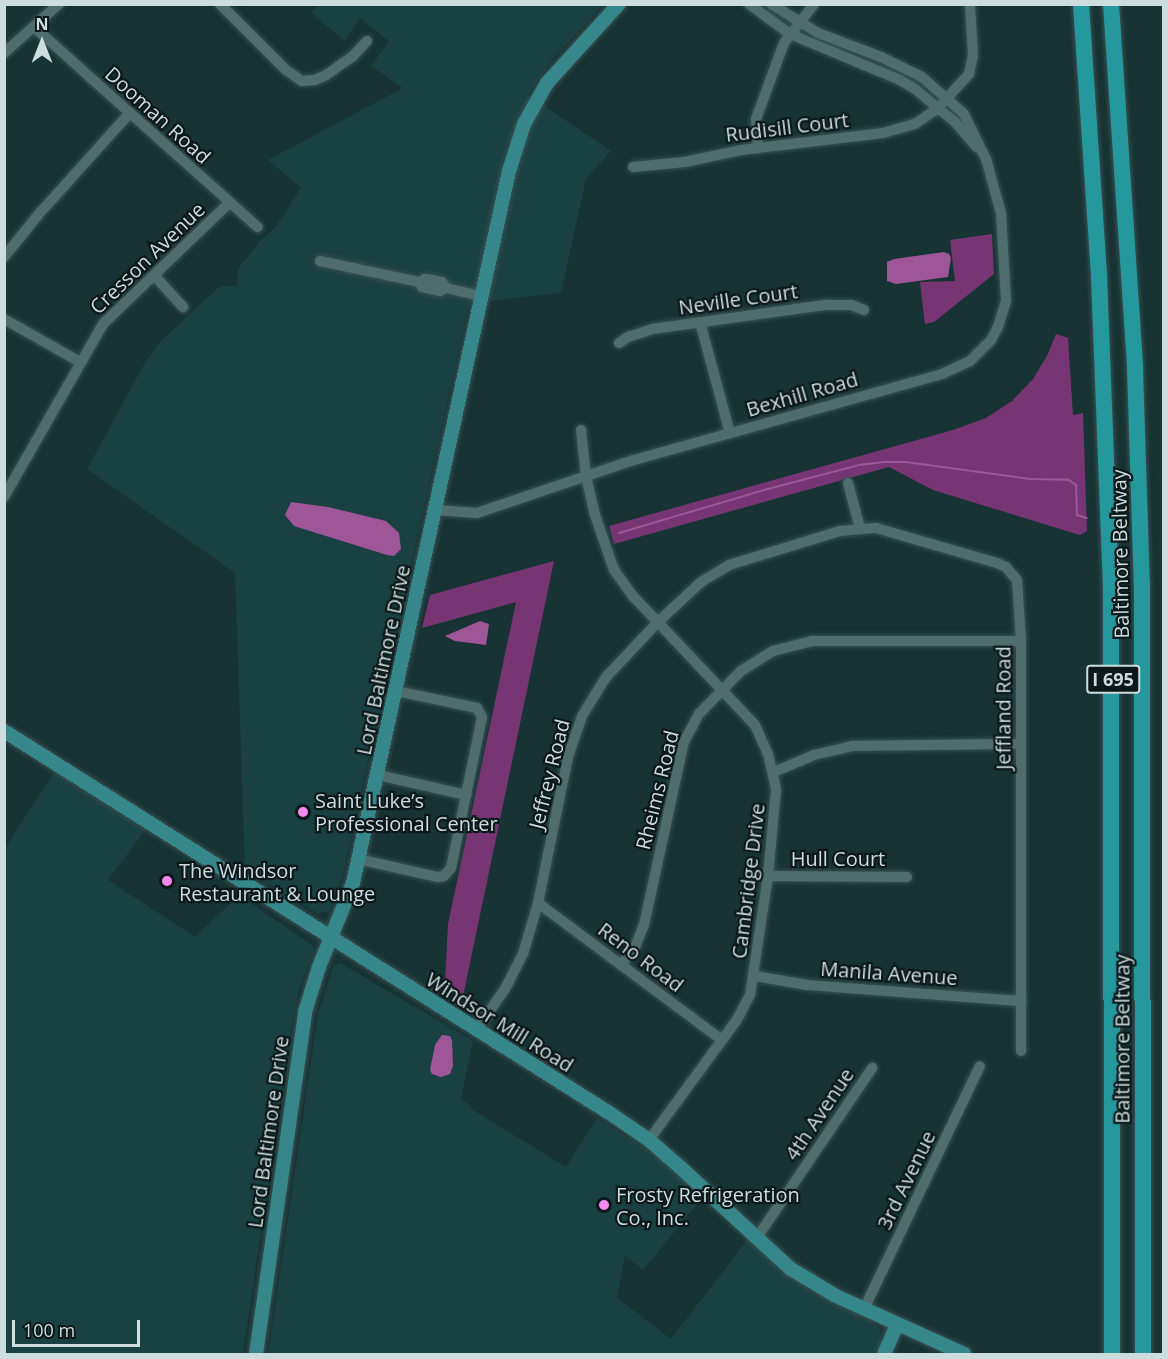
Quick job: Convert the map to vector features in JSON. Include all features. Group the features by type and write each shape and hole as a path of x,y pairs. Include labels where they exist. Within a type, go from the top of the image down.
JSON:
{"highway":[{"name":"Baltimore Beltway","path":"1081,4 1099,276 1111,585 1112,1354"},
{"name":"Baltimore Beltway","path":"1111,4 1135,368 1142,585 1143,1354"}],"main road":[{"name":"Lord Baltimore Drive","path":"256,1354 305,1012 331,938 346,904 358,859 436,510 508,171 534,102 562,64 617,5"},
{"name":"Windsor Mill Road","path":"4,731 649,1140 791,1269 864,1309 964,1354"},
{"path":"884,1354 897,1324"}],"street":[{"path":"4,53 59,4"},
{"path":"220,4 296,79 302,81 315,80 326,75 352,57 367,41"},
{"name":"Bexhill Road","path":"749,4 790,34 900,80 939,107 970,138 986,159"},
{"name":"Bexhill Road","path":"436,510 477,513 634,460 942,374 970,361 986,345 998,327 1006,300 1001,213 986,159 964,114 948,98 906,68 798,22 771,4"},
{"path":"758,148 756,119 790,34 814,4"},
{"name":"Rudisill Court","path":"633,167 685,162 758,148 901,129 927,117 963,82 972,65 970,4"},
{"name":"Dooman Road","path":"34,27 258,227"},
{"path":"4,257 38,215 129,114"},
{"name":"Cresson Avenue","path":"4,497 104,324 229,203"},
{"path":"320,261 420,282 422,287 440,291 446,288 480,296"},
{"path":"155,276 183,307"},
{"name":"Neville Court","path":"619,343 652,329 825,305 851,305 864,310"},
{"path":"4,319 80,362"},
{"path":"700,322 729,433"},
{"name":"Cambridge Drive","path":"581,430 586,476 601,538 614,570 632,595 723,688 755,725 774,772 776,808 768,876 755,976 745,1008 649,1140"},
{"path":"848,483 860,528"},
{"name":"Jeffrey Road","path":"476,1030 514,974 530,934 568,757 582,716 606,677 658,621 701,582 729,565 860,528"},
{"name":"Jeffland Road","path":"860,528 902,534 1006,567 1013,573 1019,588 1021,1051"},
{"name":"Rheims Road","path":"621,965 635,947 644,925 684,742 699,714 723,688 755,661 773,651 803,643 1021,641"},
{"path":"358,859 444,876 451,868 482,723 481,711 396,691"},
{"path":"774,772 814,755 852,746 1021,744"},
{"path":"378,776 467,795"},
{"name":"Hull Court","path":"768,876 907,877"},
{"name":"Reno Road","path":"538,903 722,1040"},
{"name":"Manila Avenue","path":"755,976 807,985 1021,1001"},
{"name":"3rd Avenue","path":"864,1309 980,1066"},
{"name":"4th Avenue","path":"756,1239 872,1068"}],"shaded area":[{"path":"599,4 602,6 551,61 528,95 611,151 586,179 561,293 469,303 342,878 329,911 317,913 245,870 235,573 87,469 147,359 161,341 220,286 237,286 238,269 260,241 275,228 301,188 268,160 403,88 371,66 389,41 360,18 345,41 311,13 318,5"},
{"path":"992,234 994,274 934,322 925,324 920,282 955,281 950,240"},
{"path":"944,252 951,258 948,277 896,284 887,281 887,262"},
{"path":"1056,334 1068,338 1073,415 1083,413 1087,531 1080,535 933,490 889,467 614,544 609,526 953,430 986,418 1012,401 1033,379 1047,356"},
{"path":"291,502 328,507 386,521 399,533 401,549 394,556 387,555 294,526 285,515"},
{"path":"554,561 461,1006 445,982 448,924 516,602 422,628 430,595"},
{"path":"480,621 489,624 486,645 455,641 445,636"},
{"path":"56,769 147,828 108,880 195,937 239,895 312,945 314,951 299,989 290,1035 243,1354 5,1354 4,850"},
{"path":"340,963 473,1041 461,1099 471,1106 471,1109 566,1167 597,1118 651,1152 704,1196 643,1270 625,1256 617,1298 671,1339 748,1239 793,1278 836,1304 873,1320 882,1334 879,1347 874,1353 839,1354 268,1354 318,1014 334,965"},
{"path":"442,1035 450,1036 452,1040 453,1066 450,1074 441,1077 432,1074 430,1070 435,1045"}],"waterway":[{"path":"619,533 764,490 859,465 884,462 906,462 1030,479 1069,480 1076,485 1077,515 1087,518"}],"place":[{"name":"Saint Luke’s Professional Center","path":"303,812"},
{"name":"The Windsor Restaurant & Lounge","path":"167,881"},
{"name":"Frosty Refrigeration Co., Inc.","path":"604,1205"}]}
